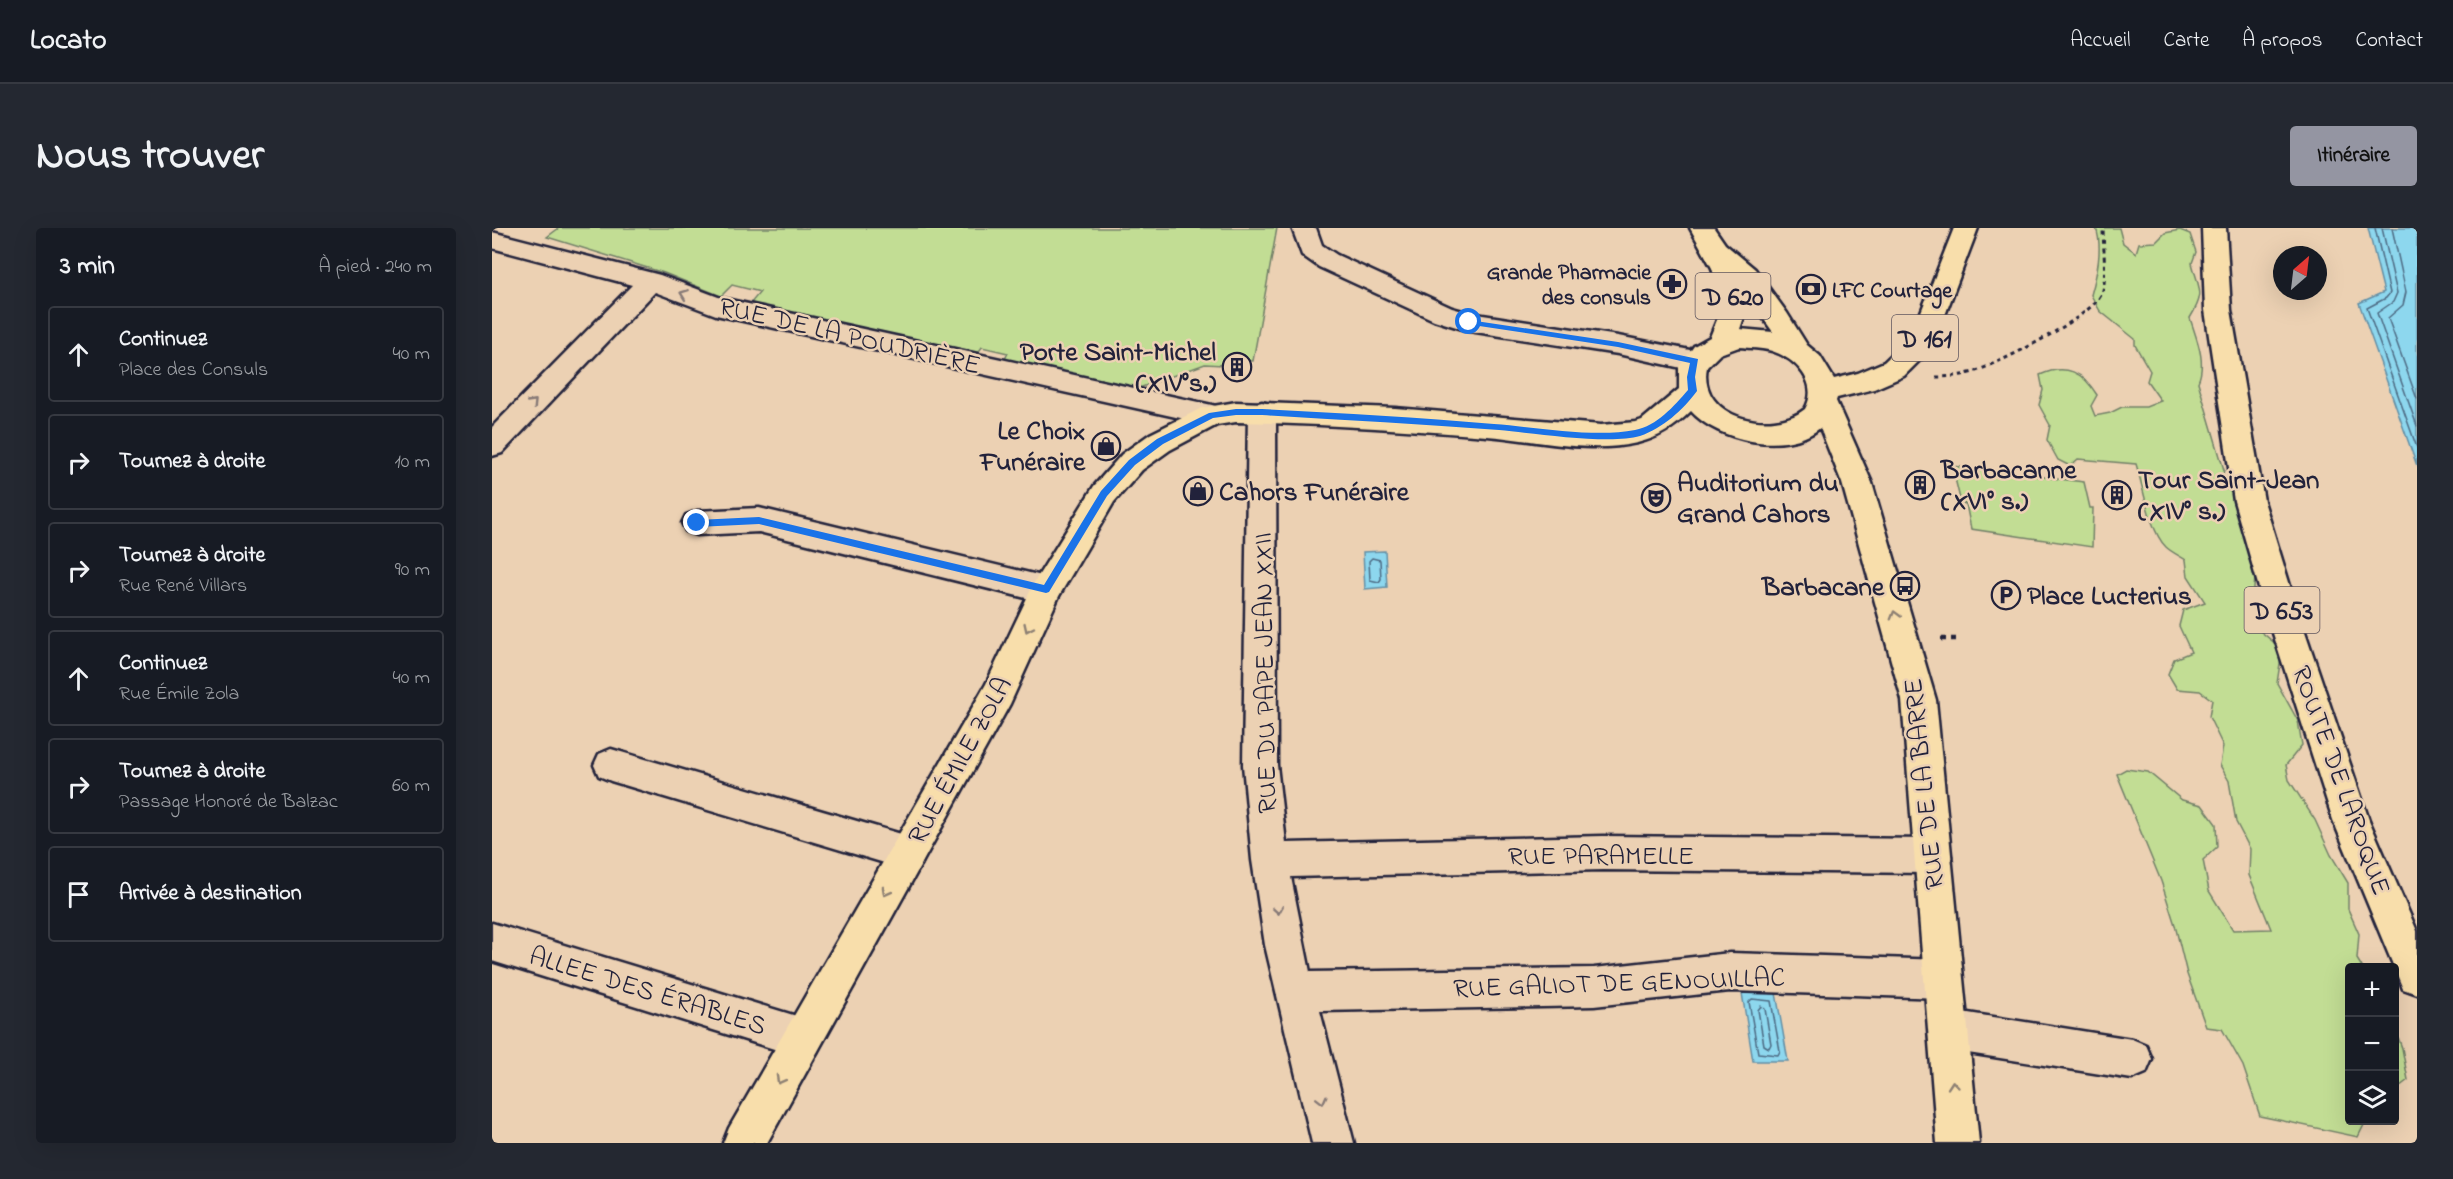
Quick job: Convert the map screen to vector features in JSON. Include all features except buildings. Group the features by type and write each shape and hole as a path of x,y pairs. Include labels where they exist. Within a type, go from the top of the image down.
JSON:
{"main road":[{"name":"D 620","path":"1702,228 1716,250 1731,282 1734,309 1721,342"},
{"name":"D 161","path":"1823,396 1893,369 1924,340 1966,228"},
{"name":"ROUTE DE LAROQUE","path":"2214,228 2218,310 2249,501 2279,602 2351,820 2417,975"},
{"name":"D 620","path":"1716,250 1746,275 1778,319 1796,350"},
{"path":"1738,338 1758,338 1778,342 1796,350 1811,362 1820,376 1823,396 1815,416 1789,430 1770,433 1749,431 1729,425 1712,415 1700,404 1693,391 1691,377 1695,361 1709,348 1721,342 1738,338"},
{"path":"1212,415 1262,412 1622,435 1638,433 1669,416 1693,391"},
{"name":"RUE DE LA BARRE","path":"1823,396 1857,483 1912,671 1918,700 1958,1143"},
{"name":"RUE ÉMILE ZOLA","path":"744,1143 998,694 1046,590 1104,494 1132,462 1160,442 1212,415"}],"street":[{"path":"1303,230 1311,249 1328,261 1454,318 1618,345 1695,361"},
{"name":"RUE DE LA POUDRIÈRE","path":"492,240 651,281 716,306 1212,415"},
{"path":"492,445 651,281"},
{"name":"RUE DU PAPE JEAN XXII","path":"1262,412 1260,765 1270,860 1284,945 1333,1143"},
{"path":"697,523 759,520 1046,590"},
{"path":"611,765 908,853"},
{"name":"RUE PARAMELLE","path":"1270,860 1603,853 1933,856"},
{"name":"ALLEE DES ÉRABLES","path":"492,942 803,1038"},
{"name":"RUE GALIOT DE GENOUILLAC","path":"1295,992 1594,987 1730,972 1943,979"},
{"path":"1948,1030 2132,1059"}],"path":[{"path":"1893,369 1942,379 1955,378 2008,357 2095,305 2103,292 2103,228"}],"green space":[{"path":"559,228 1277,228 1253,361 1225,359 1223,365 1205,364 1131,391 1003,363 1008,353 982,347 975,357 750,304 760,292 732,285 721,296 664,273 547,237"},
{"path":"2096,228 2119,228 2123,243 2136,253 2139,243 2156,242 2165,233 2180,230 2190,234 2196,252 2192,263 2200,296 2190,318 2201,358 2198,382 2224,470 2220,483 2243,502 2256,567 2253,599 2259,630 2277,645 2281,657 2277,683 2298,721 2302,745 2286,765 2289,780 2315,820 2331,855 2348,883 2348,909 2359,934 2357,959 2360,963 2345,963 2345,1125 2364,1125 2358,1137 2260,1116 2243,1066 2222,1029 2206,1027 2187,974 2161,881 2117,774 2126,769 2148,772 2182,800 2202,805 2216,824 2217,847 2203,860 2209,891 2233,930 2271,929 2249,875 2250,849 2236,822 2229,781 2220,765 2223,746 2209,717 2212,700 2200,691 2177,689 2168,674 2174,659 2191,652 2179,626 2183,610 2205,602 2188,576 2186,560 2166,547 2160,540 2148,508 2136,464 2078,459 2070,466 2058,460 2047,440 2050,425 2039,405 2043,390 2040,375 2049,371 2066,370 2086,380 2097,395 2091,406 2095,416 2110,413 2122,407 2146,407 2161,401 2147,381 2150,371 2135,345 2135,339 2100,311 2091,295 2097,270 2098,236"},
{"path":"1952,466 2084,482 2090,508 2093,508 2092,547 1971,529 1966,504 1961,503"},
{"path":"2399,1040 2402,1048 2408,1080 2399,1087"}],"water":[{"path":"2368,228 2417,228 2417,466 2359,303 2384,292"},
{"path":"1385,551 1387,587 1365,589 1363,552"},
{"path":"1742,993 1776,993 1788,1061 1753,1061"}],"place":[{"name":"Grande Pharmacie des consuls","path":"1672,284"},
{"name":"LFC Courtage","path":"1811,289"},
{"name":"Porte Saint-Michel (XIV°s.)","path":"1237,367"},
{"name":"Le Choix Funéraire","path":"1106,446"},
{"name":"Barbacanne (XVI° s.)","path":"1920,485"},
{"name":"Cahors Funéraire","path":"1198,491"},
{"name":"Tour Saint-Jean (XIV° s.)","path":"2117,495"},
{"name":"Auditorium du Grand Cahors","path":"1656,498"},
{"name":"Barbacane","path":"1905,586"},
{"name":"Place Lucterius","path":"2006,595"}],"route":[{"path":"697,523 759,520 1046,590 1091,513 1132,462 1160,442 1212,415 1262,412 1622,435 1638,433 1669,416 1693,391 1691,377 1695,361 1618,345 1469,322"}]}
